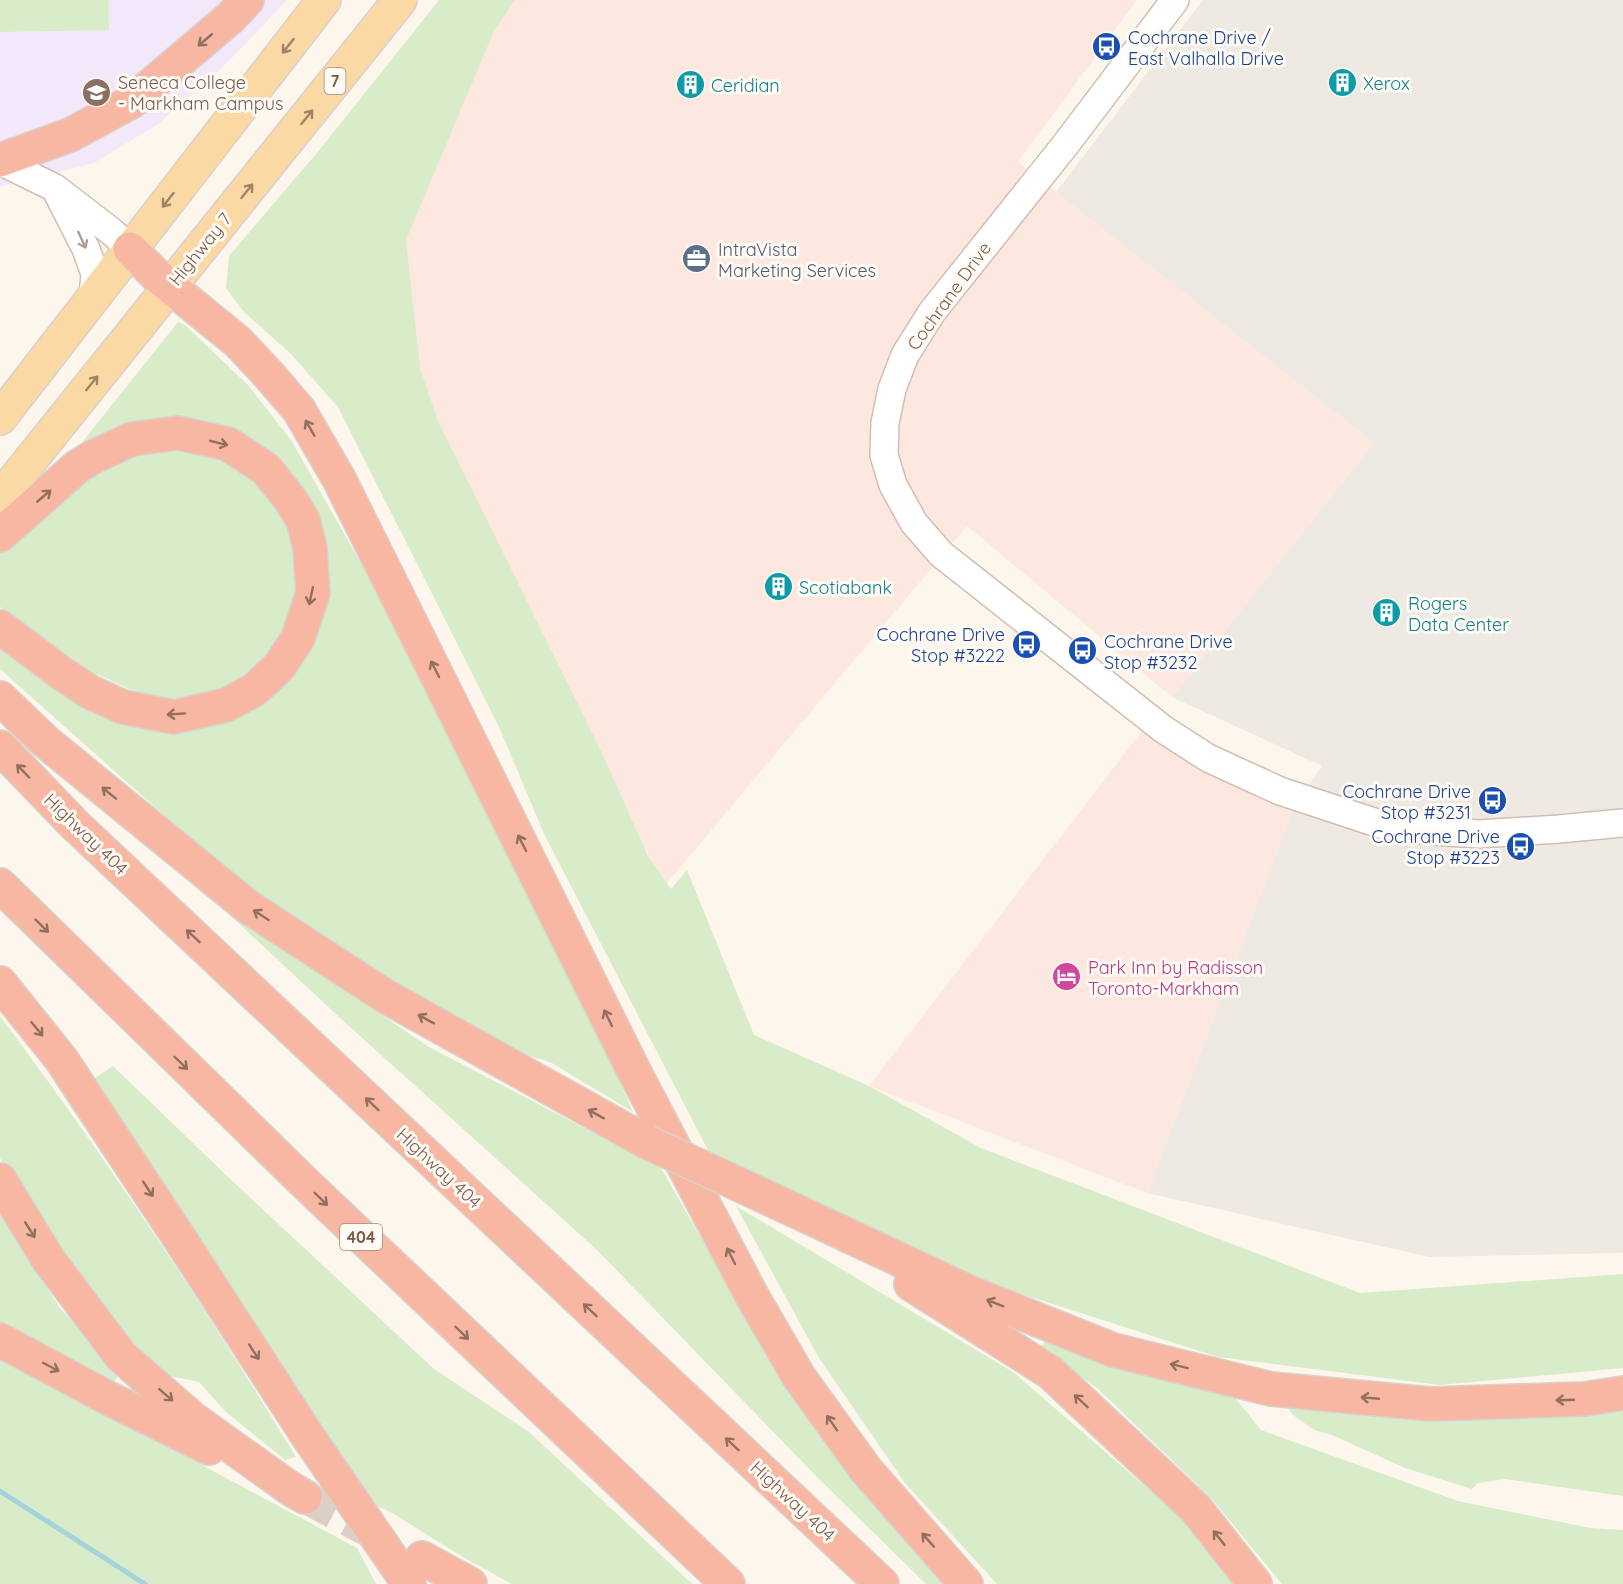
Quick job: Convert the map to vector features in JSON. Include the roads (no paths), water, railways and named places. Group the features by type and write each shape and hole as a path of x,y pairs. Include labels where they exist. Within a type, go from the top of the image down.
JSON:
{"highway":[{"path":"0,160 70,135 130,102 230,18 247,0"},
{"path":"130,249 157,276 238,342 299,410 339,478 634,1071 752,1296 799,1377 866,1470 966,1584"},
{"path":"0,535 77,467 93,457 132,439 178,434 228,444 266,469 303,520 310,548 313,593 298,638 279,667 254,690 226,705 174,717 123,707 90,692 0,627"},
{"path":"0,698 46,742 247,906 385,996 647,1142 971,1293 1113,1350 1271,1389 1430,1404 1584,1399 1623,1393"},
{"name":"Highway 404","path":"0,747 75,825 882,1584"},
{"name":"404","path":"0,885 315,1194 728,1584"},
{"path":"0,983 67,1068 307,1435 392,1584"},
{"path":"0,1180 48,1259 122,1356 194,1419 298,1493 108,1398 0,1340"},
{"path":"738,1184 898,1277 1051,1373 1196,1509 1255,1584"},
{"path":"307,1435 415,1571 470,1584"}],"main road":[{"path":"0,418 324,0"},
{"name":"Highway 7","path":"0,498 400,0"}],"street":[{"name":"Cochrane Drive","path":"1175,0 1066,144 932,312 905,355 892,389 885,423 884,456 893,485 914,523 941,554 1163,729 1218,763 1281,791 1383,825 1479,834 1623,823"},
{"path":"0,160 55,188 112,232 130,249"},
{"path":"55,188 86,249 95,274 93,296"}],"waterway":[{"path":"0,1491 145,1584"}],"tunnel":[{"path":"305,1497 383,1538"}],"place":[{"name":"Cochrane Drive / East Valhalla Drive","path":"1107,47"},
{"name":"Xerox","path":"1342,83"},
{"name":"Ceridian","path":"690,85"},
{"name":"Seneca College - Markham Campus","path":"97,92"},
{"name":"IntraVista Marketing Services","path":"697,259"},
{"name":"Scotiabank","path":"778,587"},
{"name":"Rogers Data Center","path":"1387,613"},
{"name":"Cochrane Drive Stop #3222","path":"1026,644"},
{"name":"Cochrane Drive Stop #3232","path":"1083,651"},
{"name":"Cochrane Drive Stop #3231","path":"1492,801"},
{"name":"Cochrane Drive Stop #3223","path":"1521,846"},
{"name":"Park Inn by Radisson Toronto-Markham","path":"1067,977"}]}
